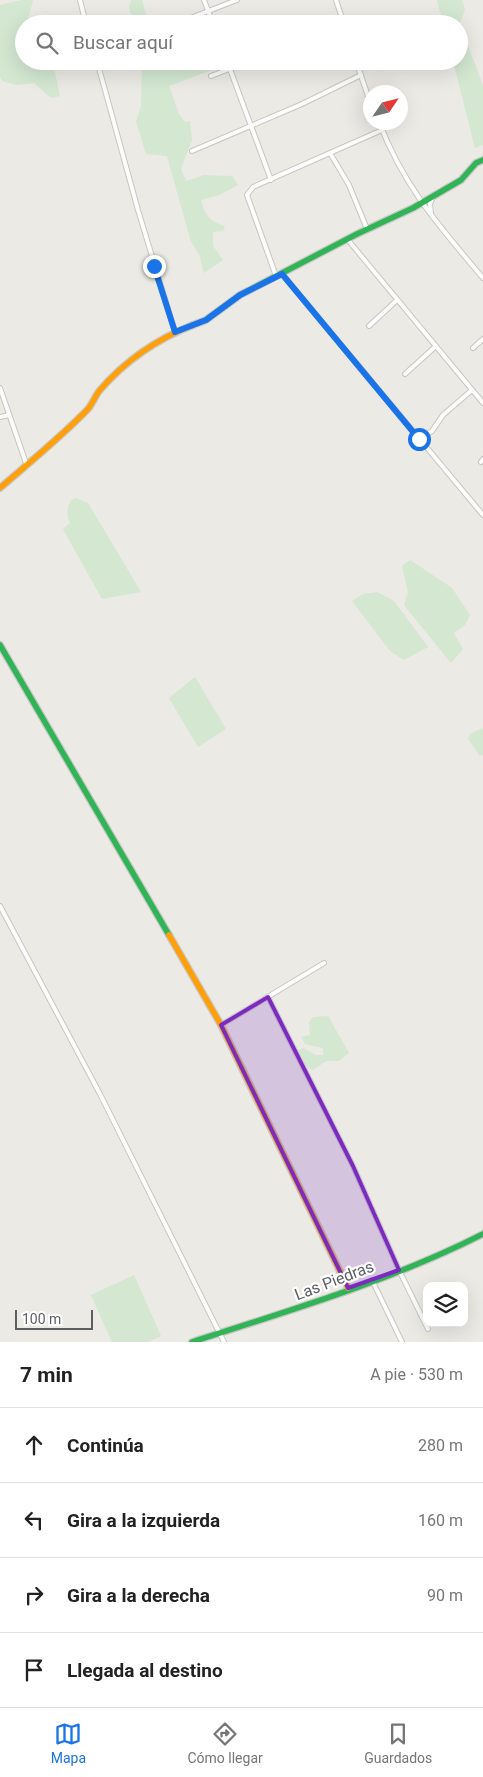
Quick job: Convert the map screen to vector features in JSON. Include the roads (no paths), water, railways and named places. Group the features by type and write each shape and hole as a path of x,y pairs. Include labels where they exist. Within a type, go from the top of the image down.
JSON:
{"street":[{"path":"80,0 84,15"},
{"path":"204,0 210,15"},
{"path":"198,15 237,0"},
{"path":"336,0 340,15"},
{"path":"99,70 140,219 175,332"},
{"path":"212,76 230,70 271,180"},
{"path":"359,70 364,85"},
{"path":"192,151 302,104 361,75"},
{"path":"483,278 420,202 396,165 382,130 253,187 247,195 248,203 279,275 483,515"},
{"path":"330,153 349,185 367,229"},
{"path":"0,488 28,466 90,407 99,391 129,360 175,332 206,320 240,295 460,180 476,163 483,160"},
{"path":"432,216 430,204 433,194"},
{"path":"348,240 483,403"},
{"path":"369,326 397,300"},
{"path":"473,348 483,339"},
{"path":"405,374 436,346"},
{"path":"0,388 28,466"},
{"path":"419,439 432,430 443,416 472,390"},
{"path":"0,417 9,415"},
{"path":"0,645 221,1025 348,1288"},
{"path":"0,906 100,1094 224,1342"},
{"path":"221,1025 324,963"},
{"path":"268,997 353,1166 399,1270 428,1328"},
{"name":"Las Piedras","path":"192,1342 300,1308 348,1288 448,1252 483,1234"},
{"path":"372,1280 402,1342"}]}
